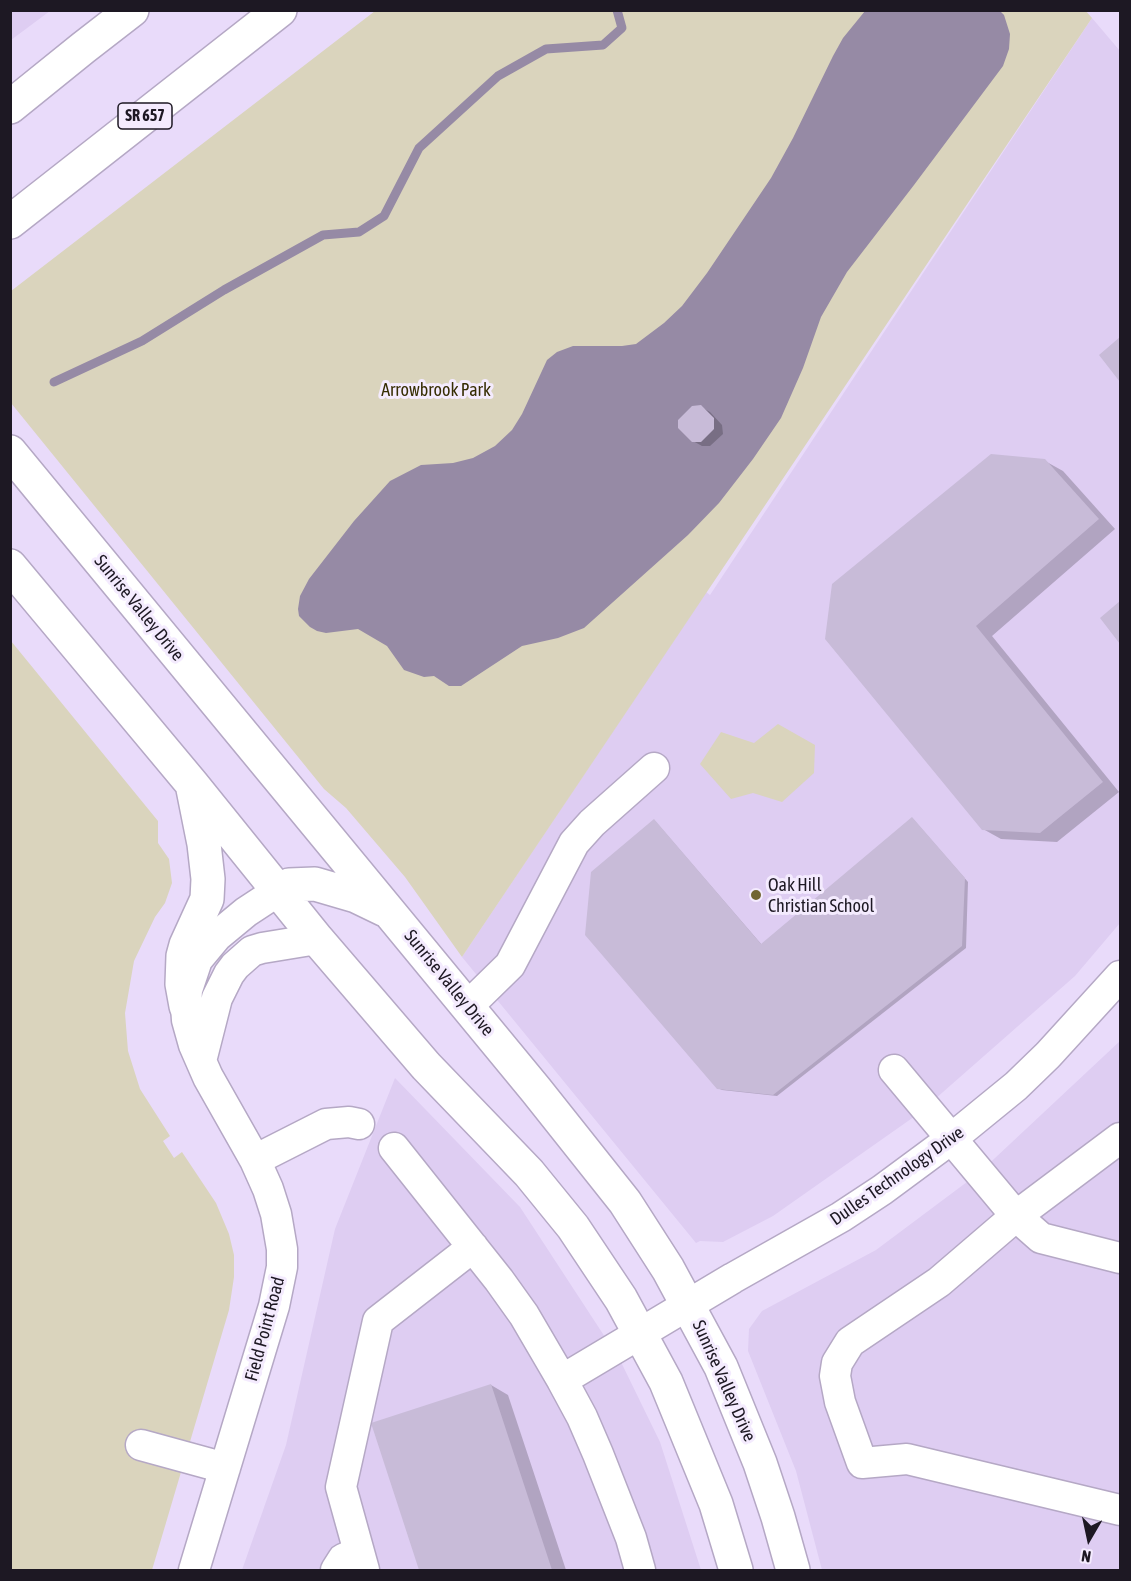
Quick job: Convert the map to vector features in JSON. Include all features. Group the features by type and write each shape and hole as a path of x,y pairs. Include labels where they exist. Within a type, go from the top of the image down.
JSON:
{"main road":[{"path":"10,107 132,10"},
{"name":"SR 657","path":"10,222 280,10"},
{"name":"Sunrise Valley Drive","path":"10,452 468,1006 625,1202 648,1235 689,1304 722,1367 778,1516 793,1570"},
{"path":"10,566 192,784 317,939 426,1066 551,1198 597,1263 641,1333 666,1382 716,1504 736,1570"},
{"path":"186,1006 182,984 183,956 207,899 208,879 204,844 192,784"},
{"path":"278,891 290,885 315,884 356,896 392,914"}],"street":[{"path":"468,1006 510,965 574,843 592,823 654,768"},
{"name":"Field Point Road","path":"194,1570 274,1306 282,1267 280,1233 276,1214 255,1160 201,1061 190,1032 186,1006 191,974 197,960 230,924 278,891"},
{"path":"201,1061 218,998 229,974 236,966 252,951 317,939"},
{"name":"Dulles Technology Drive","path":"561,1380 841,1217 951,1139 1016,1086 1048,1055 1120,976"},
{"path":"894,1070 1016,1216 1041,1238 1120,1258"},
{"path":"255,1160 326,1124 349,1122 359,1124"},
{"path":"1120,1138 1016,1216 939,1282 850,1342 837,1363 835,1376 840,1402 862,1463 907,1459 1120,1510"},
{"path":"394,1148 473,1247 524,1316 582,1417 631,1538 640,1570"},
{"path":"353,1564 341,1487 378,1321 473,1247"},
{"path":"141,1444 225,1468"}],"shaded area":[{"path":"11,10 50,10 50,11 11,40"},
{"path":"865,11 1000,11 1004,15 1010,34 1009,49 1003,66 847,272 821,317 803,368 781,418 719,503 688,535 584,628 558,638 522,646 461,686 449,686 434,676 424,677 404,670 387,646 358,629 326,633 310,627 299,616 298,609 300,596 309,579 354,521 390,481 421,465 453,463 473,458 495,446 512,430 547,360 557,352 573,346 636,344 682,306 771,178 843,38"},
{"path":"1092,18 1120,51 1120,923 1075,976 918,1114 773,1216 723,1242 700,1241 696,1243 462,957 706,592 710,595"},
{"path":"1120,1041 1120,1570 822,1570 796,1471 748,1351 749,1329 762,1311 876,1250 979,1173"},
{"path":"395,1078 520,1207 620,1360 660,1442 701,1570 242,1570 286,1445 335,1229"}],"green space":[{"name":"Arrowbrook Park","path":"1085,10 1092,18 462,957 405,877 346,808 324,789 11,403 11,291 375,11"},
{"path":"11,641 158,821 158,843 169,859 172,883 165,903 155,917 134,961 125,1013 128,1051 140,1089 170,1136 163,1141 174,1158 182,1152 216,1203 229,1234 234,1255 234,1277 229,1310 152,1570 11,1570"},
{"path":"778,724 815,745 814,773 782,802 753,793 731,799 700,764 721,732 754,743"}],"building":[{"path":"1120,337 1120,382 1099,355"},
{"path":"701,405 714,418 714,429 701,442 692,442 678,428 678,420 692,406"},
{"path":"991,454 1045,459 1099,519 976,626 1103,782 1040,833 982,830 825,639 832,584"},
{"path":"1120,601 1120,644 1100,618"},
{"name":"Oak Hill Christian School","path":"912,817 965,878 962,946 773,1095 717,1089 585,935 591,872 654,819 761,944"},
{"path":"491,1384 552,1570 419,1570 371,1423"}],"waterway":[{"path":"54,382 142,341 224,290 323,235 359,232 384,216 419,148 498,76 546,49 603,45 622,28 617,10"}],"place":[{"name":"Oak Hill Christian School","path":"756,895"}]}
